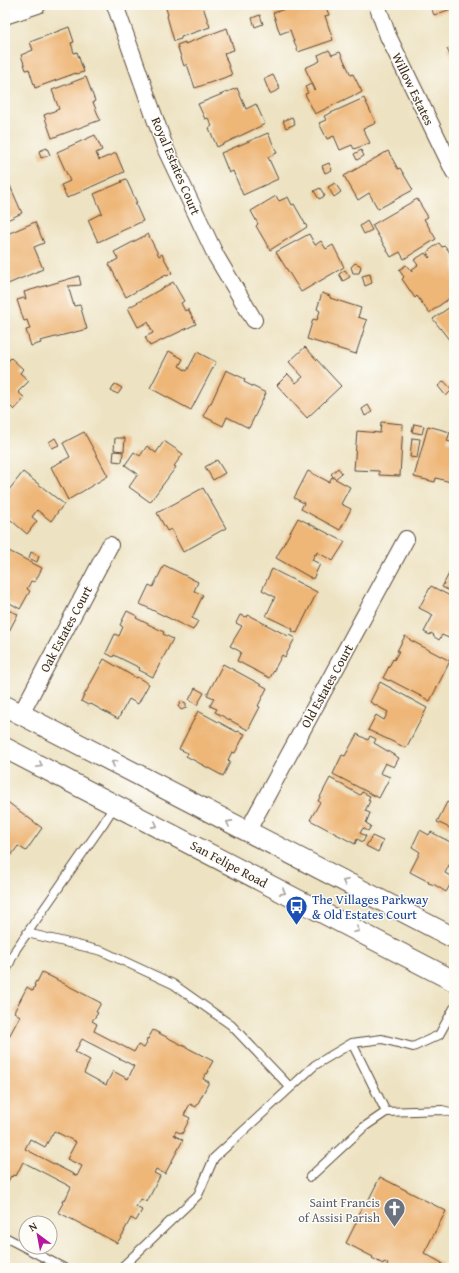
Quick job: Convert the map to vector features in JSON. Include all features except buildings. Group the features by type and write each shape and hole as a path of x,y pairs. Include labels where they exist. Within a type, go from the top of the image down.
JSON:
{"street":[{"path":"5,16 38,5"},
{"name":"Royal Estates Court","path":"115,5 166,150 216,256 254,320"},
{"name":"Willow Estates","path":"376,5 388,36 454,172"},
{"name":"Old Estates Court","path":"247,832 406,539"},
{"name":"Oak Estates Court","path":"13,710 110,544"},
{"path":"13,710 454,938"},
{"name":"San Felipe Road","path":"5,748 454,981"}],"lane":[{"path":"5,973 16,949 103,824 115,804"},
{"path":"27,933 102,951 173,984 231,1025 290,1087"},
{"path":"121,1268 198,1195 214,1158 315,1065 352,1043 382,1039 413,1047 439,1035 454,1008"},
{"path":"352,1043 386,1112"},
{"path":"310,1177 364,1127 386,1112 442,1110 454,1113"},
{"path":"5,1237 64,1268"}],"place":[{"name":"The Villages Parkway & Old Estates Court","path":"297,926"},
{"name":"Saint Francis of Assisi Parish","path":"395,1228"}]}
